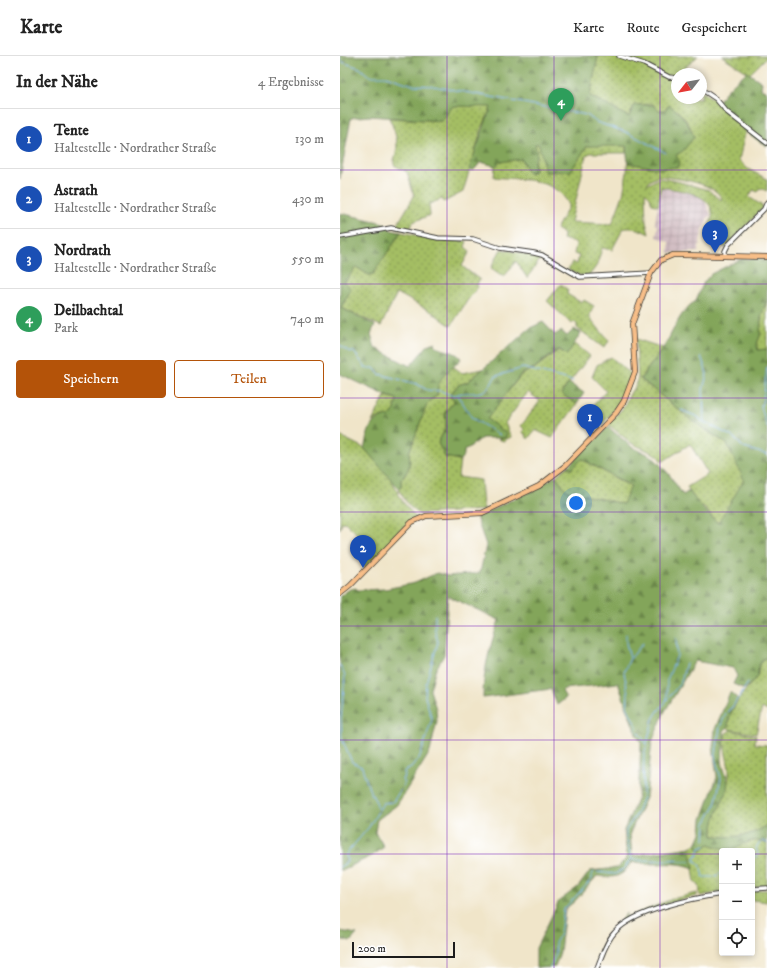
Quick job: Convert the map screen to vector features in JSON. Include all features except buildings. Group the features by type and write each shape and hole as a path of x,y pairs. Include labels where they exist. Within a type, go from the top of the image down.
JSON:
{"main road":[{"path":"340,594 350,586 412,522 426,516 482,513 531,491 557,473 606,424 624,401 634,377 632,324 651,273 661,260 673,256 767,257"}],"street":[{"path":"619,56 651,67 671,77"},
{"path":"707,94 716,99 727,112 767,142"},
{"path":"725,256 725,251 728,245 764,209 767,202"},
{"path":"340,237 391,228 438,238 473,239 500,248 542,255 572,274 580,277 651,273"},
{"path":"755,889 767,888"},
{"path":"597,968 614,932 628,922 686,899 719,894"}],"shaded area":[{"path":"661,187 699,195 705,201 711,215 707,219 702,232 698,252 669,253 669,242 656,237 658,226 655,223"}],"green space":[{"path":"340,56 427,56 588,96 633,122 692,132 683,116 669,105 665,110 658,110 653,104 634,105 629,117 590,96 598,56 698,56 685,68 671,68 671,104 707,104 707,95 718,102 718,105 746,130 739,160 748,169 767,179 767,191 760,188 758,192 753,190 749,197 764,207 725,248 709,233 708,229 712,218 712,210 708,203 702,198 694,194 661,187 658,206 652,204 650,197 645,192 646,222 649,234 633,228 623,229 612,250 602,248 597,265 589,276 579,275 568,270 572,262 577,264 579,256 574,254 576,243 563,239 564,234 556,229 568,208 568,203 562,195 554,188 536,181 494,177 495,166 498,163 496,108 491,108 482,128 463,192 444,202 442,199 429,204 430,215 413,222 409,231 396,227 414,196 407,172 394,165 397,149 394,131 389,118 442,120","holes":["522,140 537,143 535,144 535,171 529,174 521,159 511,160","628,146 627,172 623,195 612,224 571,222 586,156 590,153 626,153 626,147","659,176 695,182 713,190 719,195 722,201 709,190 676,181 659,178 647,185 649,181"]},
{"path":"340,56 598,56 590,96 629,117 634,105 653,105 658,110 665,110 669,105 678,111 694,137 683,151 676,155 680,162 678,167 660,169 628,163 626,146 587,146 571,171 545,172 539,144 535,144 537,155 534,161 535,171 529,174 521,159 500,162 495,166 481,162 473,171 469,169 491,107 453,106 442,121 369,116 351,118 340,179"},
{"path":"722,56 767,56 767,57 750,74"},
{"path":"747,72 762,82 761,89 767,92 767,146 748,133 718,105 725,92"},
{"path":"340,213 384,223 391,230 401,232 373,274 369,275 356,267 345,282 351,289 341,308 375,325 371,334 375,348 410,366 428,345 435,342 434,344 437,347 456,354 461,359 445,374 439,382 437,395 427,404 409,453 409,467 401,479 401,487 399,489 364,448 371,426 374,422 383,417 390,416 395,410 397,399 340,374"},
{"path":"401,232 438,240 467,241 465,247 470,251 462,266 480,280 477,284 478,287 451,326 432,312 397,293 381,326 341,308 351,289 345,282 356,267 369,275 373,274"},
{"path":"501,249 542,257 527,278 516,261 504,277 491,268"},
{"path":"741,259 767,259 767,299 761,317 760,336 756,346 758,350 767,349 767,656 759,665 757,677 745,689 733,684 737,676 733,668 695,661 664,713 652,742 646,798 630,833 632,856 690,847 694,868 678,864 651,864 634,862 618,876 597,876 575,901 565,909 560,952 555,967 536,968 536,948 559,901 578,887 590,871 617,868 627,858 624,830 638,797 641,743 636,734 618,683 564,689 562,691 566,698 557,705 551,689 483,698 484,678 488,658 499,620 448,596 444,655 435,671 430,690 436,709 437,721 430,752 397,805 377,820 375,832 384,847 372,856 340,871 340,596 350,589 385,589 415,583 437,573 448,576 480,573 486,545 476,517 531,491 556,476 567,491 623,504 631,486 582,459 572,469 567,467 608,427 632,447 652,456 669,474 683,495 689,491 702,508 718,523 744,480 727,444 694,422 641,379 663,348 685,310 695,302 704,282 711,274"},
{"path":"561,284 568,290 567,294 582,303 584,300 594,306 590,314 590,318 609,341 604,348 577,328 577,324 574,322 572,324 547,301"},
{"path":"767,299 767,349 758,350 756,346 760,336 761,317"},
{"path":"543,322 555,335 561,331 567,336 574,329 581,333 567,355 559,349 533,369 521,374 487,419 507,434 505,438 482,438 464,451 464,455 460,460 445,457 438,443 446,427 445,412 454,402 450,395 458,385 468,382 530,328"},
{"path":"636,339 663,348 640,379 694,422 727,444 745,480 718,524 703,506 698,505 687,487 708,474 690,444 662,462 657,455 631,443 610,426 609,423 623,408 632,390 634,389 638,378"},
{"path":"574,343 590,356 561,393 577,404 552,438 535,430 528,439 523,432 524,429 521,426 540,401 528,392 505,423 511,437 503,441 498,439 505,438 507,434 487,419 521,375 534,369 559,350 567,355"},
{"path":"611,357 632,375 622,400 602,425 588,411 606,391 592,377 597,365"},
{"path":"454,367 462,373 483,369 467,382 458,385 450,394 454,402 445,412 446,427 438,443 445,457 460,460 458,477 481,480 483,506 485,510 419,514 409,506 398,489 401,487 401,479 409,467 409,453 427,404 437,395 439,382 441,379"},
{"path":"569,383 584,393 577,404 561,394"},
{"path":"385,396 397,399 395,410 390,416 378,418 372,422"},
{"path":"340,436 364,448 390,478 403,502 416,518 365,568 357,555 365,551 359,536 345,522 342,523 340,529"},
{"path":"582,459 631,487 623,504 567,491 556,476 567,467 572,469"},
{"path":"767,656 767,711 762,708 756,734 729,729 729,717 738,699 757,677 759,665"},
{"path":"730,692 738,699 729,717 728,727 724,731 722,759 728,785 715,818 713,836 742,836 755,832 767,825 767,844 752,841 734,848 720,848 709,844 700,851 696,844 701,833 702,819 717,777 713,747 715,729"},
{"path":"731,730 756,736 755,744 767,745 767,824 755,832 742,836 713,836 714,820 729,776 724,744 726,733"},
{"path":"758,840 767,844 767,887 755,887 755,848 728,848"},
{"path":"696,844 700,850 709,844 723,848 719,848 719,893 700,896 699,884 695,883 690,847"},
{"path":"755,890 767,890 767,902 755,900"},
{"path":"697,893 697,896 669,903 620,924 626,913 626,918 672,899"},
{"path":"340,931 357,934 350,942 340,939"}],"waterway":[{"path":"340,58 342,62 360,68 369,76 386,76 413,85 433,86 587,115 596,122 626,132 666,153"},
{"path":"340,345 348,351 354,352 366,368 374,368 379,374 417,384 427,390 441,391 453,396 462,393 481,392 489,387 496,376 523,368 573,381"},
{"path":"701,356 707,374 703,390 704,422 733,437 744,448 765,454 767,456"},
{"path":"767,367 761,406 767,427"},
{"path":"458,395 472,418 500,435"},
{"path":"681,410 698,417 703,422"},
{"path":"340,867 347,862 346,854 369,827 383,803 393,802 404,784 402,779 405,776 404,771 411,768 420,757 432,719 425,697 426,683 438,642 435,631 435,615"},
{"path":"626,634 626,643 630,658 624,672 628,694 627,707 637,727 636,730 647,744 644,755 643,797 636,815 626,830 631,858"},
{"path":"647,743 653,719 667,698 667,680 677,656 676,638"},
{"path":"631,658 643,643"},
{"path":"667,700 681,682 686,663"},
{"path":"340,665 345,676 341,719 342,739 352,762 362,767 369,789 377,804 377,809"},
{"path":"705,840 706,822 715,805 721,778 715,759 720,727 726,713 733,706 748,683"},
{"path":"755,856 758,854 756,849 758,844 763,841 767,843"},
{"path":"705,846 700,848 695,857 695,861 700,864 703,877 713,877 719,874"},
{"path":"597,872 615,874 625,868 631,858 633,860 677,859 680,861 691,861"},
{"path":"550,968 556,953 555,943 560,934 564,909 592,879 592,874 594,872"}],"place":[{"name":"Deilbachtal","path":"561,121"},
{"name":"Nordrath","path":"715,253"},
{"name":"Tente","path":"590,437"},
{"name":"Astrath","path":"363,568"}]}
